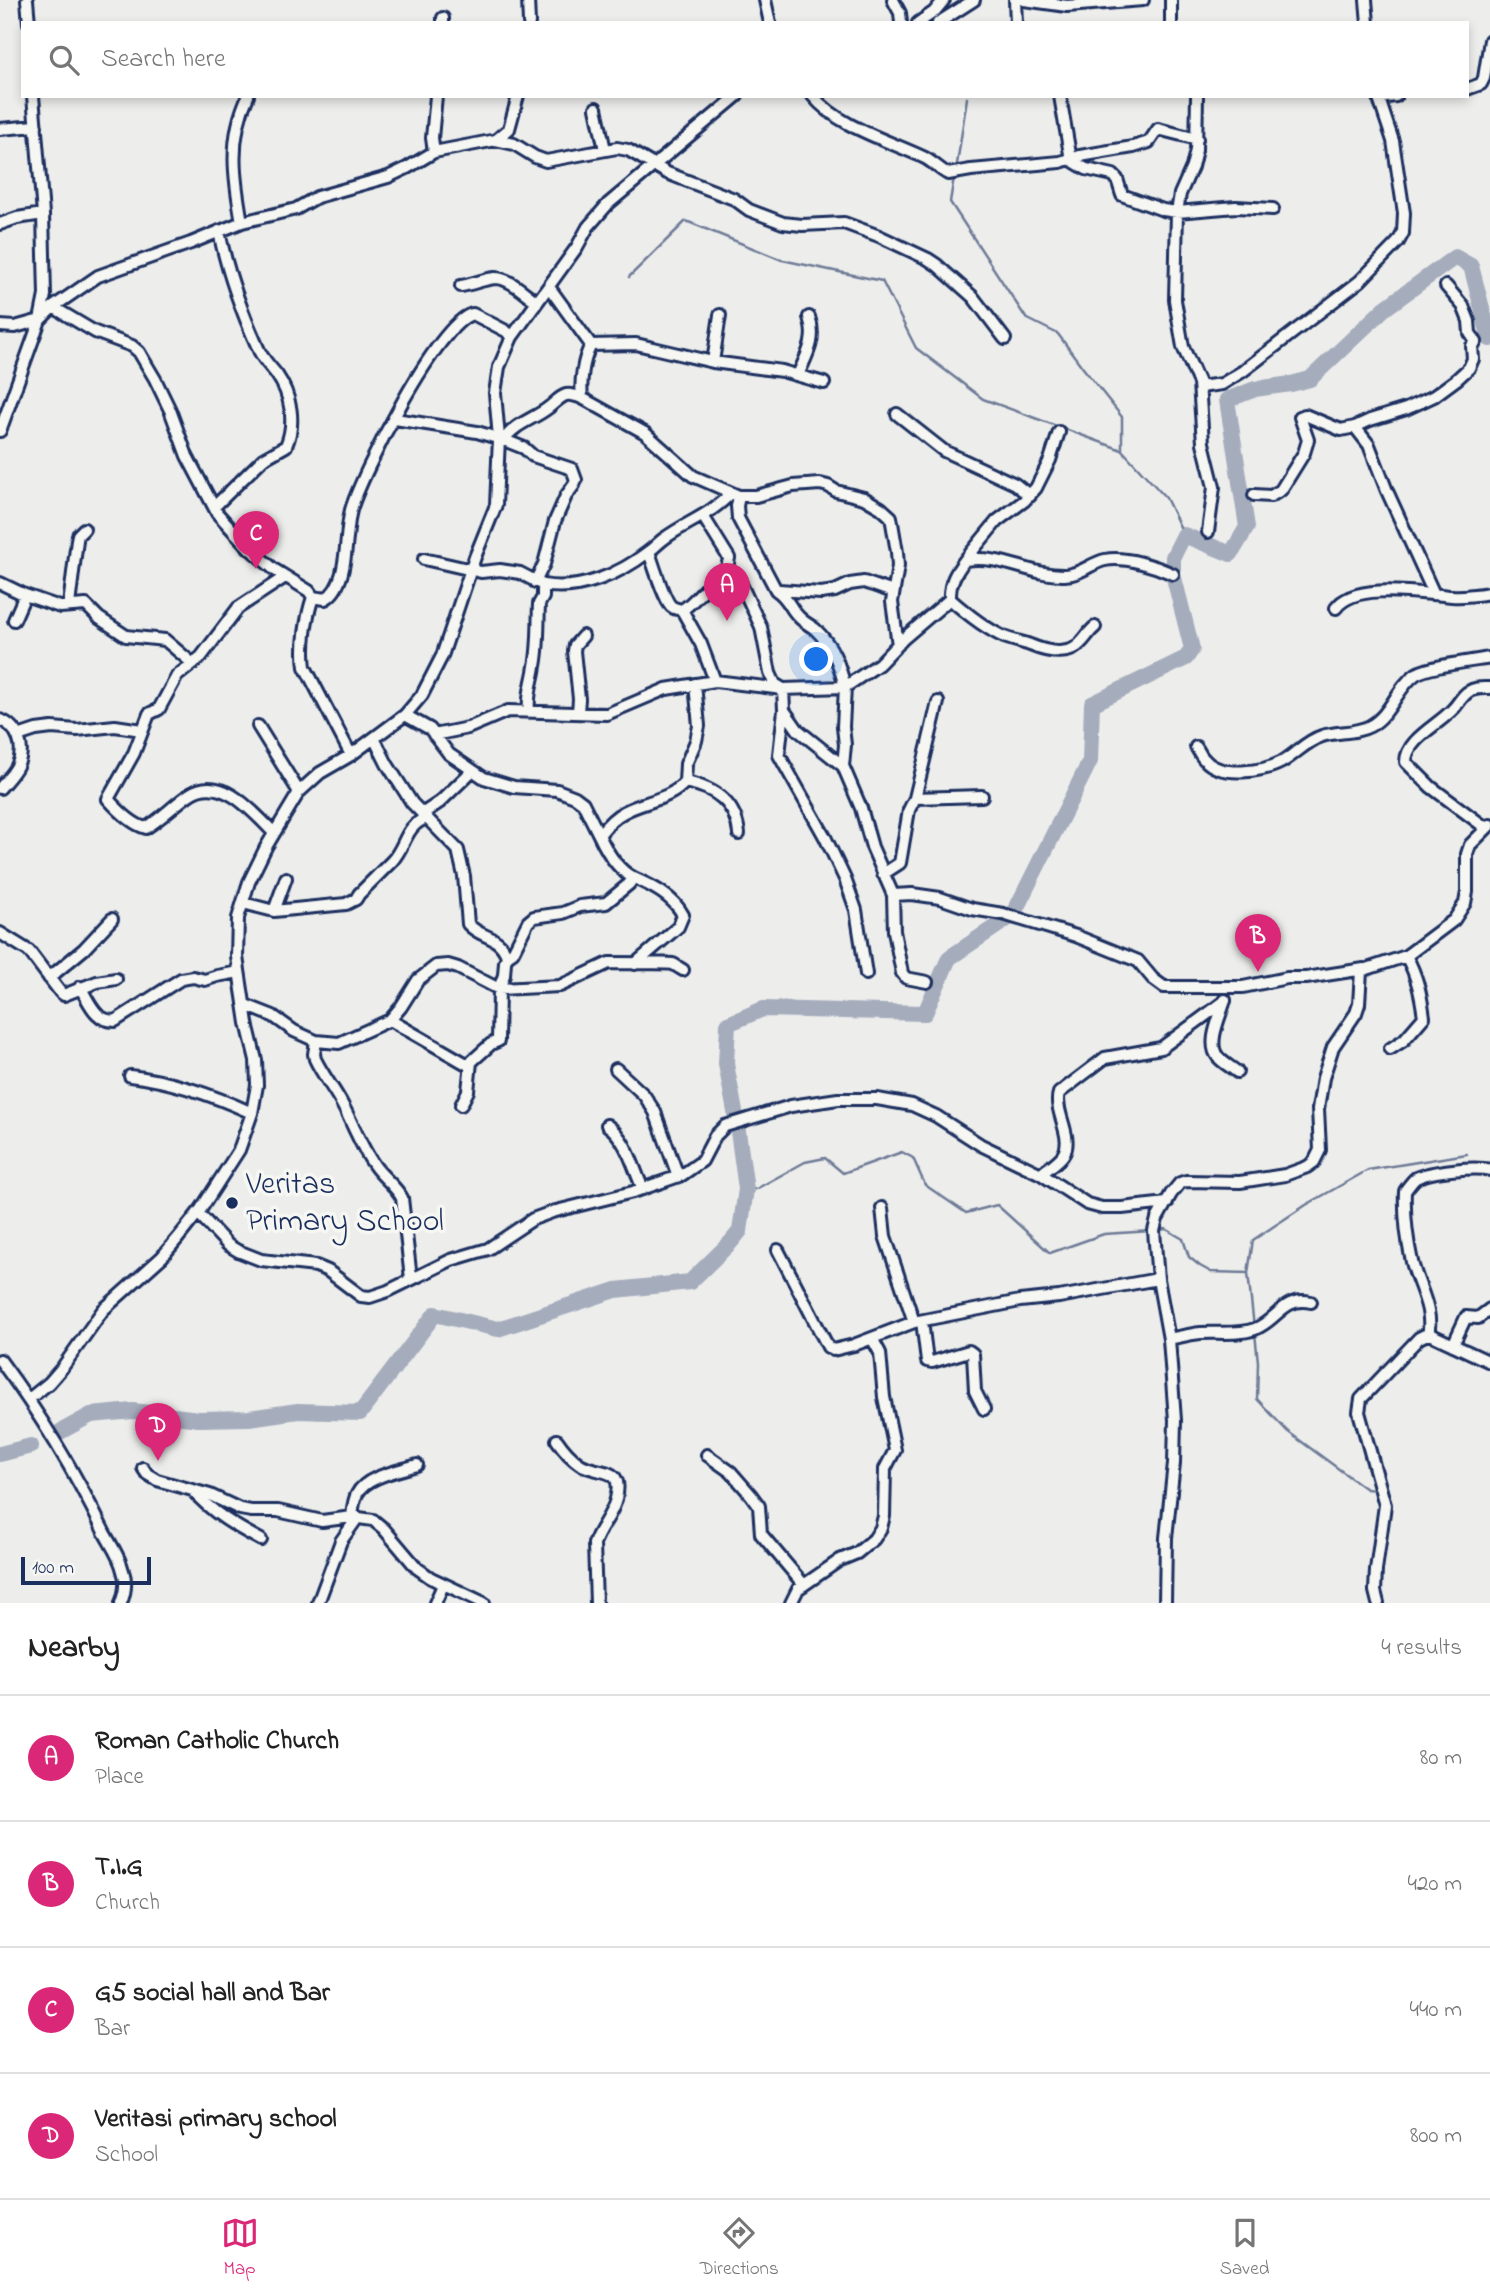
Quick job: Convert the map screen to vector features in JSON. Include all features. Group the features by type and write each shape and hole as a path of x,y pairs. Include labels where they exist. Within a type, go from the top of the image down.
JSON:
{"street":[{"path":"27,0 29,21"},
{"path":"528,0 529,21"},
{"path":"765,0 769,21"},
{"path":"893,0 901,21"},
{"path":"921,21 934,12 944,0"},
{"path":"941,21 974,0"},
{"path":"1016,0 1016,21"},
{"path":"1024,0 1067,6 1143,0"},
{"path":"1171,0 1171,21"},
{"path":"1366,0 1368,21"},
{"path":"1469,88 1481,84 1485,78 1490,40"},
{"path":"0,431 40,320 45,295 43,214 33,98"},
{"path":"242,222 232,164 247,98"},
{"path":"434,152 432,138 436,98"},
{"path":"496,141 509,129 517,98"},
{"path":"29,1399 62,1368 103,1310 162,1257 198,1213 239,1150 256,1097 257,1072 239,972 237,926 249,882 299,792 320,773 351,755 405,715 422,695 442,656 475,557 496,505 502,439 495,393 496,378 512,337 596,217 608,204 735,98"},
{"path":"815,98 823,107 879,139 925,158 948,174 1071,160 1144,144 1158,129 1197,139"},
{"path":"1060,98 1071,160 1086,169 1113,175 1117,179 1119,191 1127,198 1151,207 1177,212 1230,207 1273,209"},
{"path":"1198,98 1197,139 1192,167 1177,212 1175,300 1183,347 1200,387 1203,443 1214,487 1208,532"},
{"path":"1200,387 1216,386 1243,371 1338,299 1369,273 1398,242 1403,233 1404,213 1393,141 1378,98"},
{"path":"596,108 604,150"},
{"path":"0,129 36,126"},
{"path":"509,129 518,146"},
{"path":"0,326 15,327 40,320 53,307 98,276 242,222 296,209 317,197 380,180 434,152 496,141 518,146 535,158 546,161 617,148 628,150 667,173 734,199 749,210 783,223 844,223 879,236 937,265 973,297 1005,339"},
{"path":"0,224 43,214"},
{"path":"215,506 264,459 286,446 291,425 286,393 276,373 259,350 230,280 219,231"},
{"path":"461,286 489,279 505,279 536,301"},
{"path":"1254,495 1271,496 1280,489 1304,453 1308,440 1300,416 1306,415 1340,430 1355,427 1422,402 1446,388 1469,368 1473,359 1472,346 1476,342 1470,333 1463,306 1446,286"},
{"path":"549,287 591,345"},
{"path":"53,307 95,332 132,346 139,352 155,379 187,456 217,513 249,548 285,577 309,591 313,597 306,634 305,667 351,755"},
{"path":"313,597 325,599 337,588 351,511 369,465 404,397 443,339 460,320 473,314 506,331 512,337"},
{"path":"713,362 719,315"},
{"path":"798,375 813,331 808,317"},
{"path":"591,345 636,344 713,362 782,370 824,383"},
{"path":"582,398 583,375 591,345"},
{"path":"1200,401 1211,398 1216,386"},
{"path":"502,439 566,395 575,395 645,433 694,476 735,494 756,496 793,486 820,484 864,498 891,517 894,528 898,566 892,614 898,645"},
{"path":"897,414 944,450 1016,484 1030,496"},
{"path":"395,419 458,428 502,439 524,448 533,456 572,469 576,480 555,521 539,583 543,597 539,604 537,654 528,710"},
{"path":"1355,427 1369,445 1434,594"},
{"path":"434,735 468,728 508,710 607,714 666,689 715,681 783,689 845,687 879,664 950,599 952,581 965,560 998,521 1030,496 1046,469 1059,432"},
{"path":"424,559 481,572 500,570 520,573 539,583 568,586 592,581 631,565 664,538 735,494"},
{"path":"735,494 738,519 776,590 786,596 788,603 801,619 815,629 835,652 845,687 843,766"},
{"path":"682,610 711,580 727,568 729,563 729,558 703,516"},
{"path":"69,605 77,540 83,529"},
{"path":"649,552 669,604 682,610 701,644 715,681"},
{"path":"965,560 993,558 1044,573 1066,575 1107,560 1150,564 1173,574"},
{"path":"274,833 242,802 215,788 194,791 146,828 131,820 108,799 134,753 149,714 159,709 177,676 201,657 238,608 285,577"},
{"path":"709,584 729,579 741,584 761,628 770,673 775,684 783,689"},
{"path":"776,590 821,593 864,582 893,592"},
{"path":"0,583 60,607 86,605 99,618 126,636 165,640 192,663"},
{"path":"1336,608 1341,601 1349,597 1393,591 1461,596 1490,593"},
{"path":"14,620 25,595"},
{"path":"950,599 974,619 1003,637 1040,650 1071,650 1096,627"},
{"path":"578,712 574,651 575,645 583,636"},
{"path":"1196,747 1204,760 1211,765 1239,771 1259,771 1282,762 1320,736 1370,726 1420,672 1490,658"},
{"path":"599,835 625,811 666,796 680,789 685,782 686,764 699,726 695,684"},
{"path":"893,895 925,895 972,909 1003,914 1076,936 1127,954 1164,987 1229,987 1364,969 1406,956 1449,924 1460,912 1467,892 1467,854 1470,845 1488,826 1431,787 1406,762 1410,749 1469,691 1490,688"},
{"path":"783,689 784,710 779,755 845,879 856,910 866,974"},
{"path":"883,874 900,863 909,810 915,798 938,702"},
{"path":"784,710 798,730 843,766 893,895 894,931 902,973 906,978 927,982"},
{"path":"405,715 430,729 449,754 472,771 496,783 557,790 568,793 583,803 611,857 633,878 644,880 672,900 683,915 673,932 635,964"},
{"path":"0,720 11,724 18,736 20,759 0,788"},
{"path":"18,736 52,728 77,730 115,726 142,730"},
{"path":"258,726 299,792"},
{"path":"374,738 400,786 458,850 464,876 468,924 502,945 507,957"},
{"path":"243,903 274,911 336,906 352,902 396,856 408,831 472,771"},
{"path":"685,782 702,785 724,799 738,820 739,834"},
{"path":"915,798 982,796"},
{"path":"274,911 286,877"},
{"path":"461,1105 468,1091 470,1066 474,1058 498,1041 499,989 507,957 513,951 523,930 534,917 606,903 633,878"},
{"path":"49,978 84,949 112,919"},
{"path":"0,933 29,951 64,995 80,987 116,979"},
{"path":"1390,1049 1404,1040 1424,1017 1418,982 1406,956"},
{"path":"245,1005 273,1016 294,1031 316,1041 339,1043 390,1020 418,980 436,966 458,968 499,989 560,986 609,964 665,963 674,964 683,970"},
{"path":"1165,1603 1166,1538 1175,1446 1169,1339 1158,1279 1154,1230 1157,1219 1180,1183 1240,1182 1285,1175 1314,1162 1320,1150 1318,1109 1324,1078 1333,1047 1356,1013 1360,978 1364,969"},
{"path":"80,987 98,1017 105,1021 115,1021 181,979 193,976 205,980 239,972"},
{"path":"1229,987 1214,1033 1214,1051 1218,1058 1237,1072"},
{"path":"1041,1174 1064,1154 1064,1126 1056,1102 1059,1093 1067,1085 1105,1058 1161,1048 1225,1001"},
{"path":"390,1020 470,1066"},
{"path":"316,1041 315,1059 342,1104 363,1148 402,1198 411,1279"},
{"path":"617,1069 644,1095 655,1112 678,1177"},
{"path":"130,1076 157,1080 210,1095 252,1113"},
{"path":"198,1213 228,1245 239,1251 261,1260 316,1266 328,1271 361,1296 370,1297 387,1292 451,1261 488,1249 533,1219 678,1177 702,1161 715,1136 725,1126 791,1106 826,1100 877,1099 912,1105 936,1116 981,1145 1041,1174 1087,1205 1102,1208 1167,1203"},
{"path":"607,1125 616,1131 624,1145 643,1189"},
{"path":"1428,1335 1431,1322 1412,1260 1404,1210 1405,1191 1416,1178 1436,1173 1476,1168 1490,1170"},
{"path":"882,1208 885,1236 918,1322 927,1361 933,1362 969,1351 973,1354 975,1391 984,1409"},
{"path":"778,1250 828,1347 833,1350 918,1322 1020,1301 1059,1297 1158,1279"},
{"path":"1169,1339 1198,1333 1247,1331 1265,1324 1285,1306 1302,1300 1311,1302"},
{"path":"1453,1345 1466,1317 1478,1318 1490,1308"},
{"path":"1378,1603 1376,1570 1385,1505 1359,1405 1361,1399 1419,1338 1428,1335 1490,1362"},
{"path":"791,1603 798,1589 841,1560 857,1553 874,1539 881,1528 884,1516 885,1469 895,1450 884,1397 880,1353 872,1338"},
{"path":"0,1360 29,1399 90,1502 117,1556 124,1571 125,1584 121,1603"},
{"path":"557,1440 578,1462 615,1476 618,1483 611,1514 594,1544 596,1603"},
{"path":"707,1455 731,1472 751,1495 759,1506 761,1534 804,1585"},
{"path":"318,1603 341,1541 355,1517 357,1494 362,1488 384,1476 417,1465"},
{"path":"143,1468 147,1474 158,1480 240,1509 278,1511 322,1521 355,1517 373,1520 417,1568 443,1585 484,1603"},
{"path":"192,1490 220,1517 261,1540"},
{"path":"435,1603 443,1585"}],"waterway":[{"path":"956,171 967,98"},
{"path":"954,177 950,202 1026,318 1058,334 1122,417 1122,449"},
{"path":"629,277 686,221 782,260 882,281 916,348 983,399 1122,450 1166,498 1184,535"},
{"path":"60,1432 91,1415 133,1411 199,1419 249,1418 298,1411 360,1413 435,1314 498,1329 616,1290 690,1282 740,1231 746,1189 726,1064 728,1024 763,1009 925,1013 949,958 1013,915 1090,761 1092,704 1186,658 1192,649 1173,574 1173,557 1184,535 1231,554 1247,527 1227,400 1255,389 1310,379 1384,309 1455,257 1471,266 1490,339"},
{"path":"746,1189 756,1189 805,1162 825,1158 843,1173 902,1152 913,1158 925,1185 966,1213 997,1205 1050,1253 1104,1234 1152,1231"},
{"path":"1254,1327 1248,1273 1253,1240 1306,1205 1368,1170 1467,1154"},
{"path":"1158,1230 1166,1229 1183,1239 1189,1257 1211,1272 1248,1273"},
{"path":"1255,1333 1258,1362 1257,1399 1287,1431 1366,1489 1376,1490"},
{"path":"0,1454 31,1446"}],"place":[{"name":"G5 social hall and Bar","path":"256,569"},
{"name":"Roman Catholic Church","path":"727,621"},
{"name":"T.I.G","path":"1258,972"},
{"name":"Veritas Primary School","path":"232,1203"},
{"name":"Veritasi primary school","path":"158,1461"}]}
